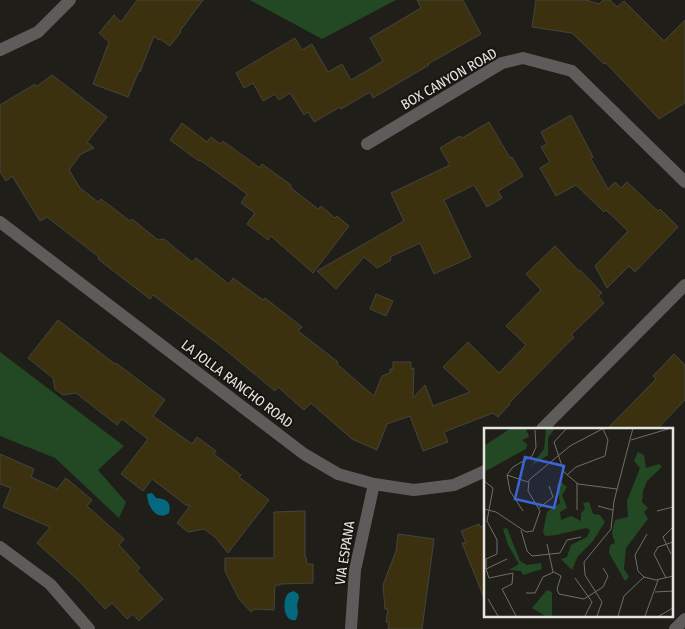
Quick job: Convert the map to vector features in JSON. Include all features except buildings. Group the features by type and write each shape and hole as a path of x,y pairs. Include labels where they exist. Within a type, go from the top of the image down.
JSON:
{"street":[{"path":"0,50 38,32 70,0"},
{"name":"BOX CANYON ROAD","path":"368,144 502,63 524,58 572,71 685,182"},
{"name":"LA JOLLA RANCHO ROAD","path":"0,222 304,454 338,474 374,484 414,490 454,485 484,471"},
{"path":"543,428 685,285"},
{"name":"VIA ESPANA","path":"352,629 355,570 374,484"},
{"path":"0,547 50,584 89,629"},
{"path":"675,629 685,619"}],"green space":[{"path":"250,0 396,0 322,39"},
{"path":"0,352 124,446 98,470 126,502 119,518 55,458 0,436"}],"water":[{"path":"152,493 156,498 169,503 169,513 160,516 151,508 147,494"},
{"path":"294,591 299,597 298,613 296,620 292,620 287,616 284,607 285,598 290,592"}]}
